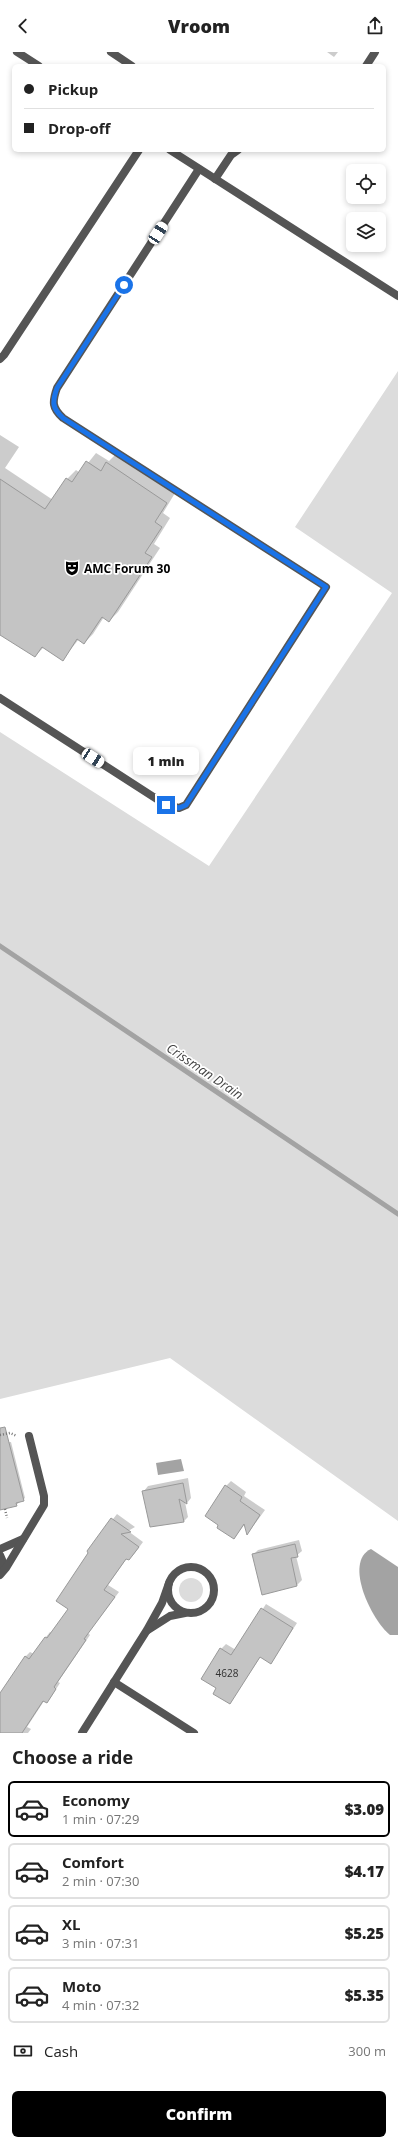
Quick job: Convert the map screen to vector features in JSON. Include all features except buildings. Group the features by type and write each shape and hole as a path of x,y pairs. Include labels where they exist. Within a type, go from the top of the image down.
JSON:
{"street":[{"path":"18,52 36,64"},
{"path":"110,52 129,64"},
{"path":"367,64 376,52"},
{"path":"0,359 138,152"},
{"path":"173,152 398,296"},
{"path":"215,179 236,152"},
{"path":"0,698 166,805 179,808 186,805 326,587 69,422 54,410 53,400 57,388 199,169"},
{"path":"0,1574 41,1510 44,1500 29,1436"},
{"path":"0,1549 24,1538"},
{"path":"0,1555 3,1562 0,1574"},
{"path":"82,1733 147,1630 162,1603 169,1583 178,1571 192,1567 200,1569 211,1579 214,1594 207,1607 193,1614 185,1613 178,1610 169,1598 169,1583"},
{"path":"147,1630 170,1616 185,1613"},
{"path":"114,1682 194,1733"}],"path":[{"path":"0,1435 10,1433 20,1438"},
{"path":"4,1509 7,1518"}],"shaded area":[{"path":"398,371 398,1521 170,1358 0,1399 0,732 209,866 392,593 295,527"},
{"path":"181,1459 184,1471 158,1475 156,1463"},
{"path":"371,1549 398,1567 398,1635 390,1635 383,1628 363,1592 360,1578 360,1566 363,1556"},
{"path":"191,1578 200,1581 203,1590 200,1599 191,1602 182,1599 179,1590 182,1581"}],"waterway":[{"name":"Crissman Drain","path":"0,946 398,1214"}],"place":[{"name":"AMC Forum 30","path":"72,568"}],"route":[{"path":"124,285 57,388 53,400 54,410 63,418 326,587 186,805 179,808 166,805"}]}
